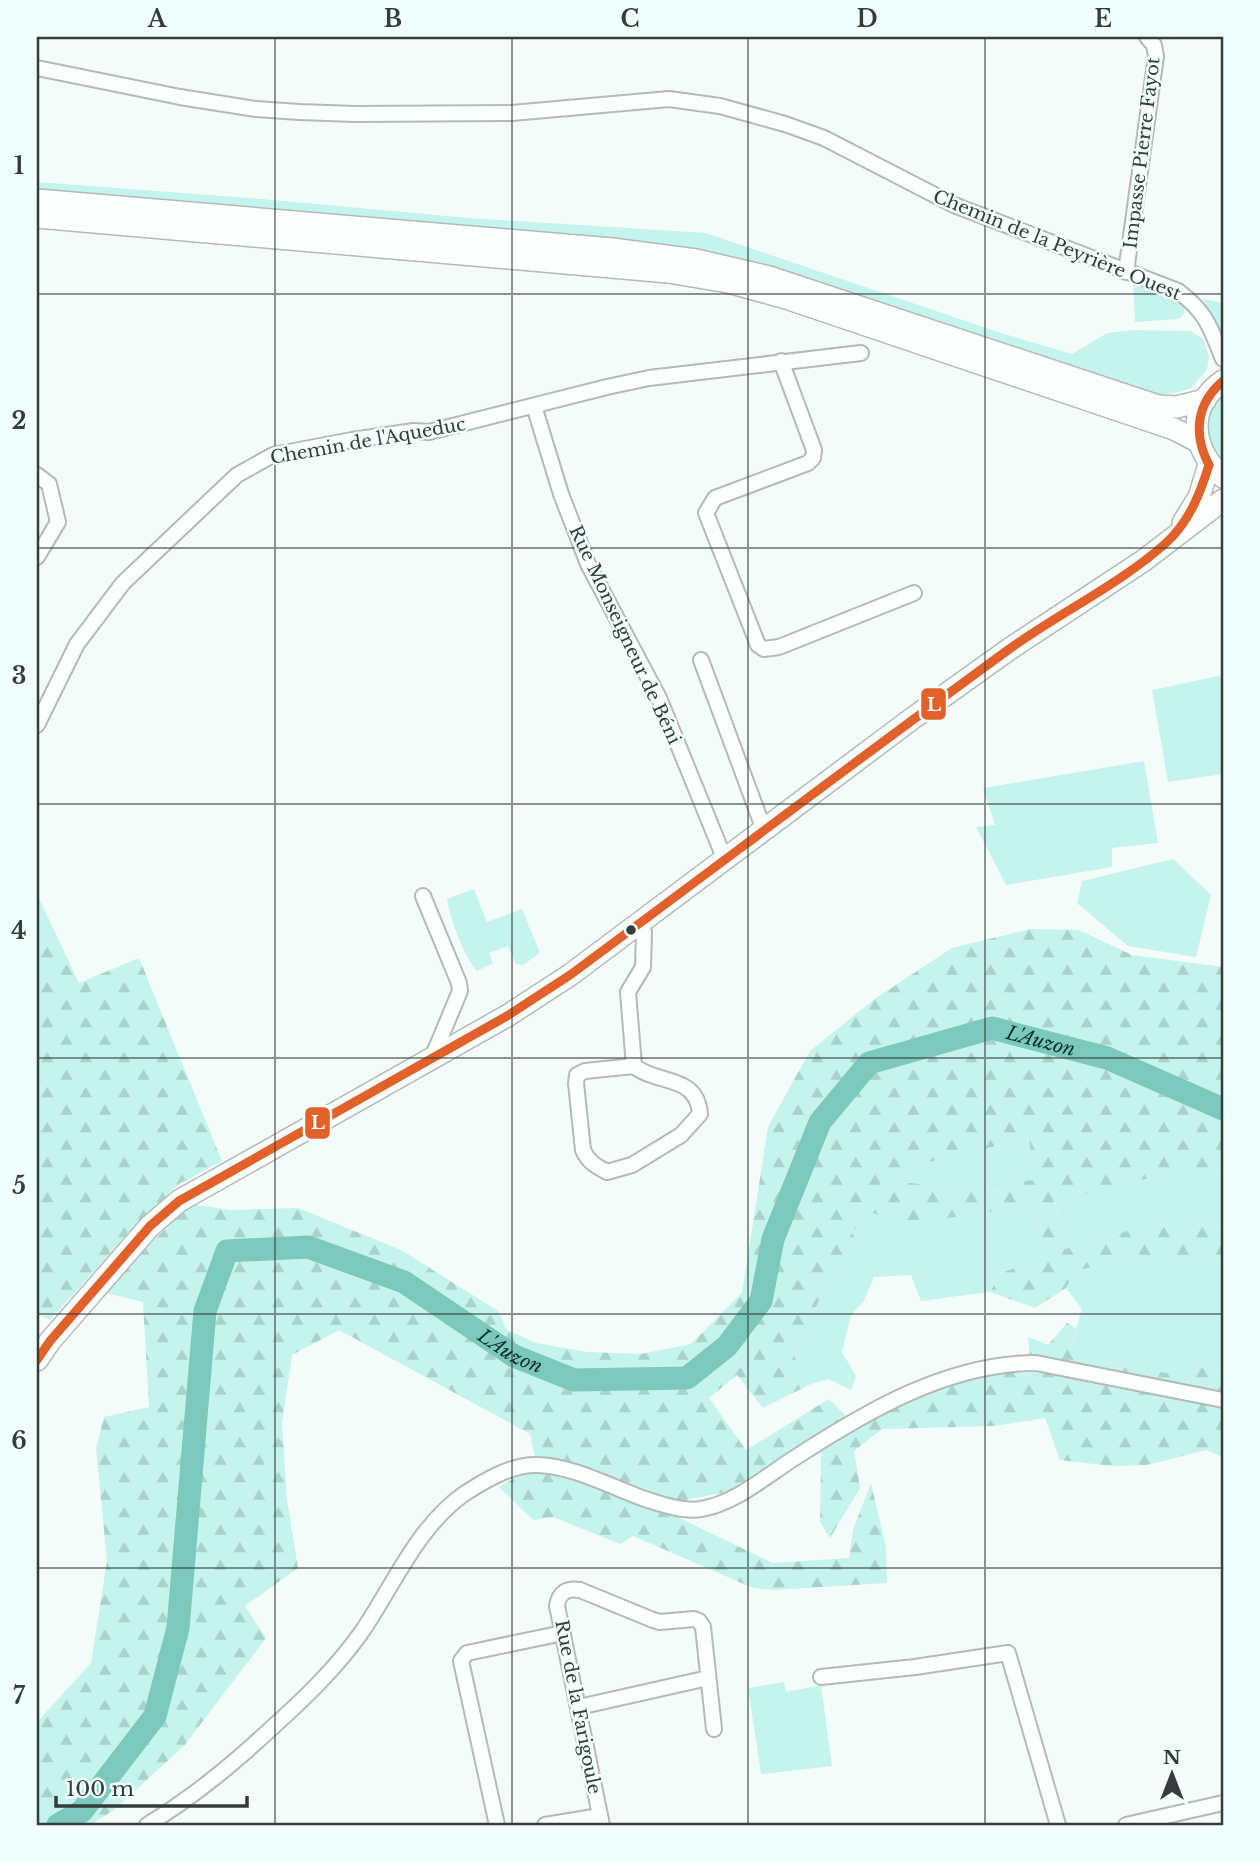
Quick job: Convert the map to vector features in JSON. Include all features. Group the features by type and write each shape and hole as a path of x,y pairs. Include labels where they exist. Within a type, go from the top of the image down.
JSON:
{"main road":[{"path":"37,200 612,249 696,260 769,277 1158,406 1177,407 1205,400"},
{"path":"37,217 668,272 728,282 786,298 1174,429 1199,442"},
{"path":"1168,541 1189,515 1216,471 1199,442 1199,413 1205,400 1216,386 1223,382"},
{"path":"37,1360 50,1341 150,1226 179,1201 508,1016 570,975 1011,648 1123,575 1223,500"}],"street":[{"name":"Impasse Pierre Fayot","path":"1126,272 1156,56 1154,45 1147,37"},
{"name":"Chemin de la Peyrière Ouest","path":"37,68 180,97 256,109 299,112 512,113 669,99 720,106 824,138 954,205 1178,291 1196,304 1210,324 1223,359"},
{"name":"Chemin de l'Aqueduc","path":"37,725 77,644 123,583 237,475 273,455 352,440 414,431 429,432 649,379 861,353"},
{"path":"781,361 814,450 813,458 799,467 715,498 706,513 758,645 764,649 779,647 914,593"},
{"name":"Rue Monseigneur de Béni","path":"534,406 561,494 588,564 659,698 725,860"},
{"path":"37,475 49,484 58,522 37,557"},
{"path":"701,660 764,830"},
{"path":"423,896 459,982 460,991 432,1058"},
{"path":"634,1066 585,1071 577,1075 583,1150 594,1166 607,1172 632,1165 681,1135 700,1114 699,1101 688,1088 655,1074 642,1072 634,1066 628,992 641,973 644,932 640,923"},
{"path":"621,937 643,956"},
{"path":"147,1825 187,1801 295,1707 330,1672 360,1634 439,1515 487,1479 512,1469 534,1465 557,1468 655,1502 697,1509 724,1504 851,1421 874,1409 975,1370 1013,1363 1036,1363 1223,1400"},
{"name":"Rue de la Farigoule","path":"601,1820 557,1606 558,1598 569,1589 580,1590 660,1622 694,1619 699,1621 703,1627 714,1729"},
{"path":"497,1825 461,1661 467,1653 563,1633"},
{"path":"821,1677 1008,1653 1058,1825"},
{"path":"579,1707 708,1678"},
{"path":"1126,1825 1223,1803"},
{"path":"545,1825 601,1820"}],"green space":[{"path":"37,182 468,218 706,233 1001,333 1072,354 1107,333 1136,330 1190,331 1203,339 1209,356 1207,370 1191,388 1153,395 810,278 693,250 37,193"},
{"path":"1133,281 1181,297 1185,312 1179,319 1135,322"},
{"path":"1203,299 1223,303 1223,338"},
{"path":"1223,392 1223,466 1206,429 1210,412"},
{"path":"1223,675 1223,774 1168,782 1152,690"},
{"path":"1144,761 1158,843 1112,848 1112,867 1006,885 976,827 995,825 983,788"},
{"path":"1173,859 1211,895 1196,957 1128,946 1077,903 1082,881"},
{"path":"474,889 487,922 522,909 540,953 523,965 516,964 508,946 489,953 493,963 477,971 458,937 447,899"},
{"path":"37,894 60,943 37,935"},
{"path":"1030,929 1079,930 1132,955 1223,967 1223,1168 1174,1172 1055,1201 1065,1249 1143,1228 1182,1222 1223,1225 1223,1256 1136,1257 1075,1271 1066,1288 1035,1308 990,1292 1001,1273 1041,1258 1041,1230 1036,1205 908,1224 869,1212 852,1233 862,1249 820,1299 792,1353 811,1384 763,1408 737,1375 709,1398 746,1450 829,1399 858,1428 917,1396 998,1368 1019,1373 1044,1373 1223,1406 1223,1457 1206,1450 1147,1465 1111,1466 1060,1460 1045,1418 994,1426 882,1429 854,1451 860,1488 830,1538 820,1522 821,1452 768,1484 680,1501 563,1461 535,1457 530,1434 339,1330 292,1355 282,1423 287,1500 298,1568 245,1606 266,1638 184,1746 115,1809 91,1825 37,1825 37,1806 40,1805 37,1794 37,1722 91,1663 107,1561 96,1448 104,1417 149,1407 143,1302 102,1292 190,1204 231,1210 298,1208 401,1250 498,1311 507,1330 536,1343 588,1352 641,1354 691,1344 742,1293 768,1127 810,1051 876,998 952,948","holes":["1029,1138 1034,1180 964,1188 900,1182 909,1167"]},
{"path":"37,935 60,943 79,983 139,958 222,1161 179,1184 130,1231 50,1320 37,1313"},
{"path":"1029,1138 1035,1180 964,1188 900,1182 909,1167"},
{"path":"1223,1168 1223,1225 1182,1222 1162,1224 1065,1249 1055,1200 1174,1172"},
{"path":"1036,1205 1041,1230 1042,1258 1001,1273 990,1292 921,1301 911,1275 874,1277 864,1301 851,1315 842,1352 856,1376 851,1390 828,1379 811,1384 791,1354 820,1299 861,1249 852,1233 869,1212 908,1224"},
{"path":"1223,1256 1223,1369 1200,1366 1196,1378 1120,1366 1069,1353 1082,1309 1066,1288 1075,1271 1136,1257"},
{"path":"1067,1323 1076,1328 1069,1353 1120,1366 1195,1377 1200,1366 1223,1369 1223,1394 1030,1357 1028,1337 1048,1345"},
{"path":"530,1469 584,1483 653,1510 669,1513 773,1563 849,1558 853,1530 871,1483 886,1547 887,1583 773,1590 753,1588 633,1536 620,1544 553,1517 533,1520 499,1487"},
{"path":"784,1682 786,1692 821,1685 832,1766 761,1774 748,1688"}],"waterway":[{"name":"L'Auzon","path":"58,1825 82,1811 155,1716 178,1628 205,1311 227,1251 308,1247 404,1282 514,1356 574,1380 687,1378 727,1346 761,1301 773,1239 820,1122 869,1063 992,1028 1107,1058 1223,1109"}],"transit line":[{"name":"L","path":"1209,465 1201,442 1200,420 1207,399 1223,381"},
{"name":"L","path":"37,1360 50,1341 150,1226 179,1201 507,1016 570,975 1008,650 1148,558 1174,535 1187,517 1198,497 1209,465"}]}
